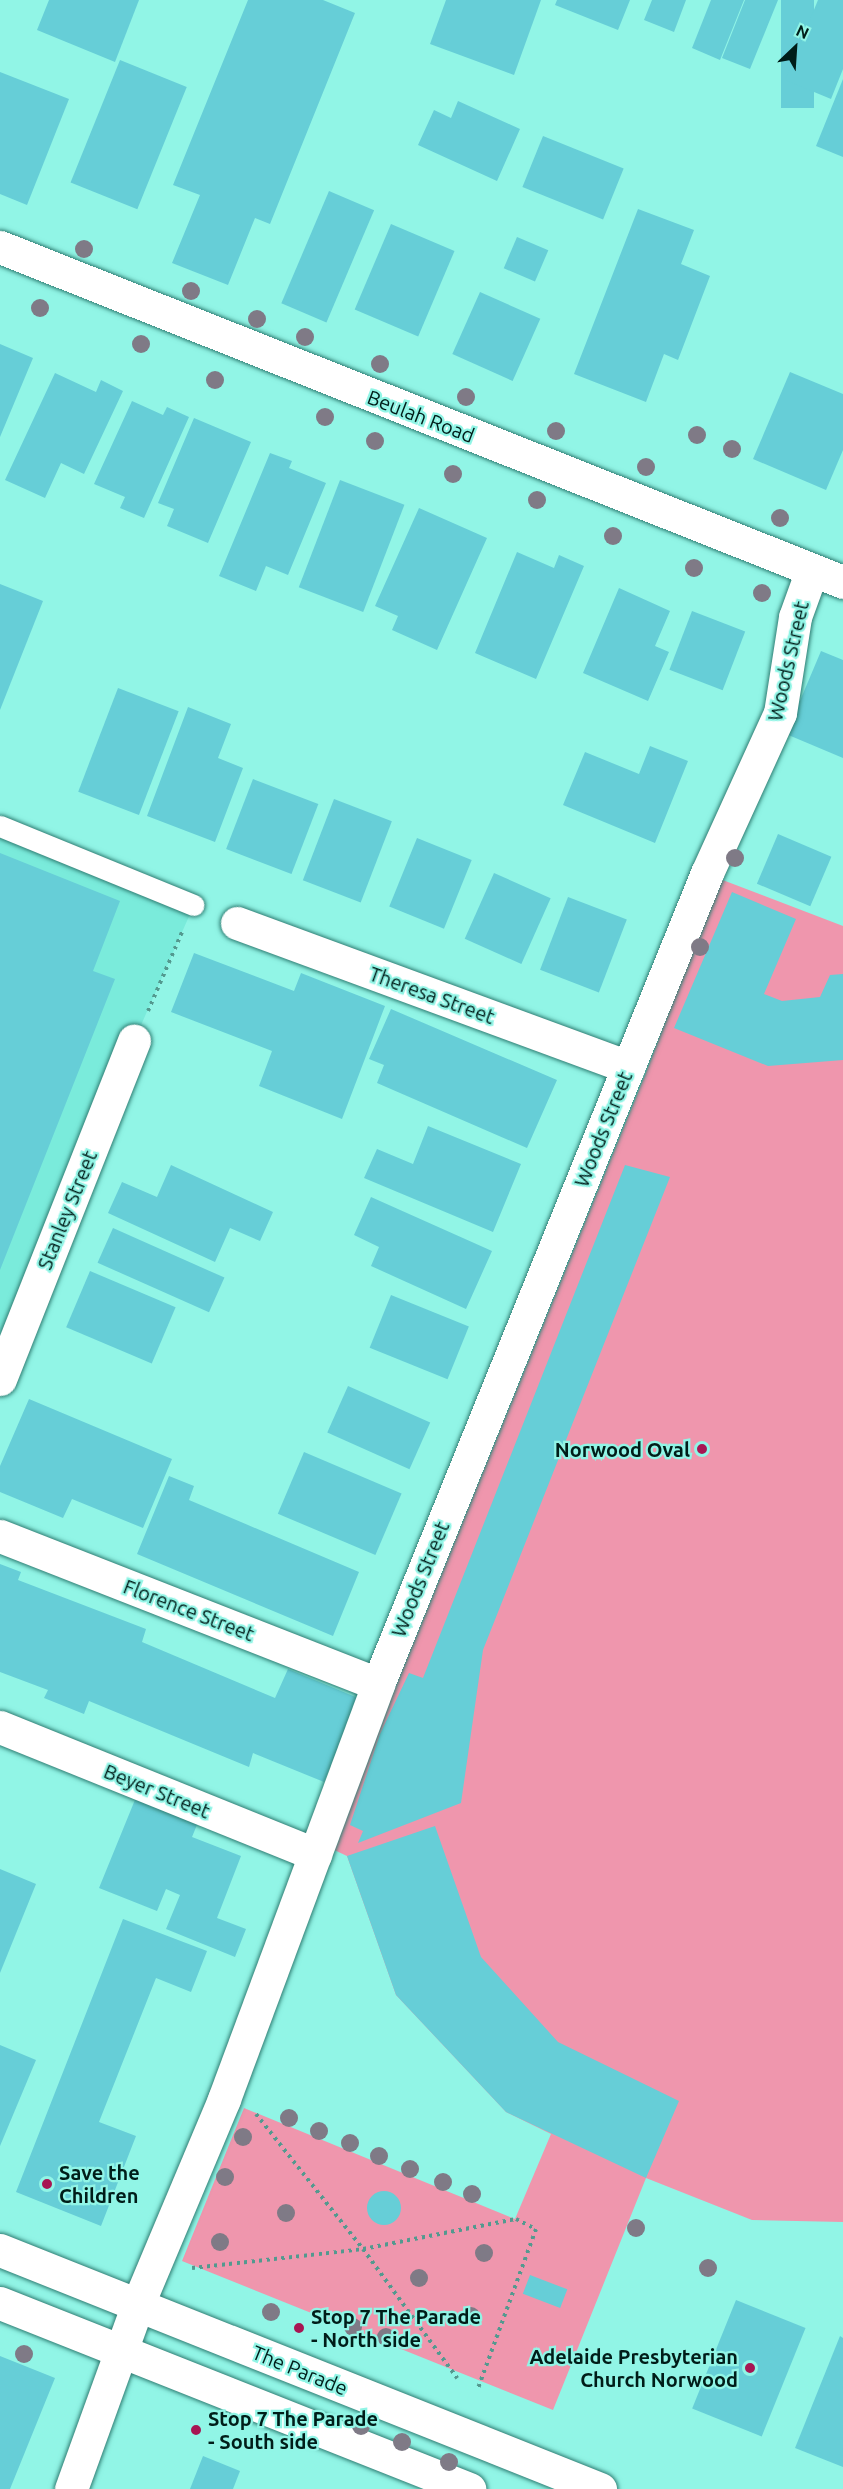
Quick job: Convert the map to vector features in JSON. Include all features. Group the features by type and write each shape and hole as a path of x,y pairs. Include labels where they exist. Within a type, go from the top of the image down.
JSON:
{"street":[{"name":"Beulah Road","path":"0,247 843,582"},
{"name":"Woods Street","path":"71,2489 138,2304 224,2099 378,1684 707,873 780,713 795,617 812,570"},
{"name":"Theresa Street","path":"237,923 628,1067"},
{"name":"Stanley Street","path":"0,1379 134,1041"},
{"name":"Florence Street","path":"0,1536 378,1684"},
{"name":"Beyer Street","path":"0,1727 315,1854"},
{"name":"The Parade","path":"0,2250 600,2489"},
{"path":"0,2303 469,2489"}],"lane":[{"path":"0,826 194,905"}],"path":[{"path":"134,1041 194,905"},
{"path":"252,2112 261,2116 363,2249 457,2378"},
{"path":"182,2270 363,2249 516,2219 536,2229 478,2388"}],"shaded area":[{"path":"0,826 194,905 134,1041 0,1379"},
{"path":"720,879 843,926 843,2222 752,2220 646,2178 553,2410 182,2261 244,2108 515,2219 551,2134 506,2112 396,1995 347,1856 330,1848 645,1075"}],"building":[{"path":"49,0 139,0 115,62 37,30"},
{"path":"248,0 323,0 355,13 270,224 255,218 228,285 172,263 200,195 173,185"},
{"path":"446,0 541,0 514,75 430,44"},
{"path":"557,0 630,0 618,30 555,5"},
{"path":"652,0 686,0 674,32 644,20"},
{"path":"711,0 744,0 720,60 692,48"},
{"path":"745,0 778,0 750,69 722,58"},
{"path":"781,0 814,0 814,108 781,108"},
{"path":"818,0 843,0 843,69 831,99 785,80"},
{"path":"120,60 187,87 137,209 71,182"},
{"path":"0,72 69,99 27,205 0,194"},
{"path":"843,79 843,157 816,146"},
{"path":"458,101 520,129 497,181 418,145 434,110 451,118"},
{"path":"543,136 624,169 603,220 522,187"},
{"path":"329,191 374,210 326,322 281,303"},
{"path":"638,209 694,230 681,264 710,276 678,360 664,354 646,402 574,374"},
{"path":"391,224 455,251 418,337 355,310"},
{"path":"517,237 548,250 535,282 504,268"},
{"path":"480,292 540,319 513,381 452,354"},
{"path":"0,344 33,358 0,437"},
{"path":"790,372 843,394 843,450 826,490 753,459"},
{"path":"55,373 96,392 101,380 123,391 84,474 61,463 45,498 5,480"},
{"path":"132,401 163,415 167,407 189,417 144,518 120,508 125,497 94,484"},
{"path":"194,418 251,442 208,543 167,526 174,509 158,503"},
{"path":"270,453 292,461 289,468 326,483 288,575 266,566 256,591 219,576"},
{"path":"340,480 404,505 363,612 299,587"},
{"path":"419,508 487,538 437,650 392,630 398,616 375,606"},
{"path":"517,552 554,568 559,555 584,566 536,679 475,653"},
{"path":"0,584 43,601 0,710"},
{"path":"619,588 670,611 655,646 669,652 648,701 583,673"},
{"path":"692,611 745,631 723,690 669,670"},
{"path":"821,651 843,660 843,758 786,734"},
{"path":"118,688 179,711 139,815 78,792"},
{"path":"188,707 231,724 218,758 243,768 215,842 147,816"},
{"path":"650,746 688,761 655,843 563,805 585,752 639,774"},
{"path":"253,779 318,804 291,874 226,849"},
{"path":"334,799 392,821 361,902 303,880"},
{"path":"778,834 831,857 810,906 757,884"},
{"path":"417,838 472,860 444,929 389,907"},
{"path":"0,853 120,901 93,971 115,979 0,1270"},
{"path":"494,873 551,898 521,964 465,939"},
{"path":"732,892 796,919 764,994 782,1001 820,997 830,975 843,974 843,1060 768,1066 674,1028"},
{"path":"568,897 627,920 599,992 540,970"},
{"path":"194,953 294,991 301,973 385,1006 342,1119 259,1086 272,1051 171,1012"},
{"path":"391,1009 557,1080 527,1148 377,1083 384,1065 369,1059"},
{"path":"428,1126 521,1164 493,1232 364,1178 377,1149 413,1164"},
{"path":"171,1165 273,1212 260,1241 230,1228 215,1262 108,1213 122,1182 157,1197"},
{"path":"625,1165 670,1177 483,1650 461,1803 358,1843 363,1831 350,1825 380,1734 409,1673 423,1678"},
{"path":"371,1197 492,1251 466,1309 371,1266 379,1247 354,1235"},
{"path":"113,1228 224,1278 209,1312 98,1263"},
{"path":"90,1271 176,1307 152,1363 66,1327"},
{"path":"391,1295 469,1326 448,1379 370,1348"},
{"path":"348,1386 430,1423 409,1469 327,1433"},
{"path":"29,1399 172,1459 143,1528 72,1499 63,1518 0,1492 0,1466"},
{"path":"304,1452 402,1493 375,1555 278,1514"},
{"path":"169,1476 194,1486 189,1500 359,1572 333,1636 137,1554"},
{"path":"0,1564 21,1572 18,1580 146,1629 142,1642 275,1698 288,1669 358,1698 324,1782 253,1753 249,1767 89,1701 84,1714 44,1698 48,1690 0,1672"},
{"path":"139,1790 201,1815 192,1837 241,1856 217,1918 246,1929 235,1957 166,1929 180,1895 166,1889 157,1911 99,1888"},
{"path":"435,1826 481,1957 558,2042 679,2101 646,2178 506,2112 396,1995 347,1856"},
{"path":"0,1869 36,1884 0,1973"},
{"path":"123,1919 207,1951 191,1992 156,1978 99,2122 136,2136 101,2226 16,2192"},
{"path":"0,2045 36,2060 0,2146"},
{"path":"384,2191 396,2196 401,2208 396,2220 384,2225 372,2220 367,2208 372,2196"},
{"path":"530,2275 567,2289 560,2308 523,2294"},
{"name":"Adelaide Presbyterian Church Norwood","path":"736,2300 806,2328 762,2437 692,2408"},
{"path":"840,2336 843,2338 843,2467 795,2448"},
{"path":"0,2356 55,2378 10,2489 0,2489"},
{"path":"203,2456 240,2471 233,2489 190,2489"}],"place":[{"name":"Norwood Oval","path":"702,1449"},
{"name":"Save the Children","path":"47,2184"},
{"name":"Stop 7 The Parade - North side","path":"299,2328"},
{"name":"Adelaide Presbyterian Church Norwood","path":"750,2368"},
{"name":"Stop 7 The Parade - South side","path":"196,2430"}]}
